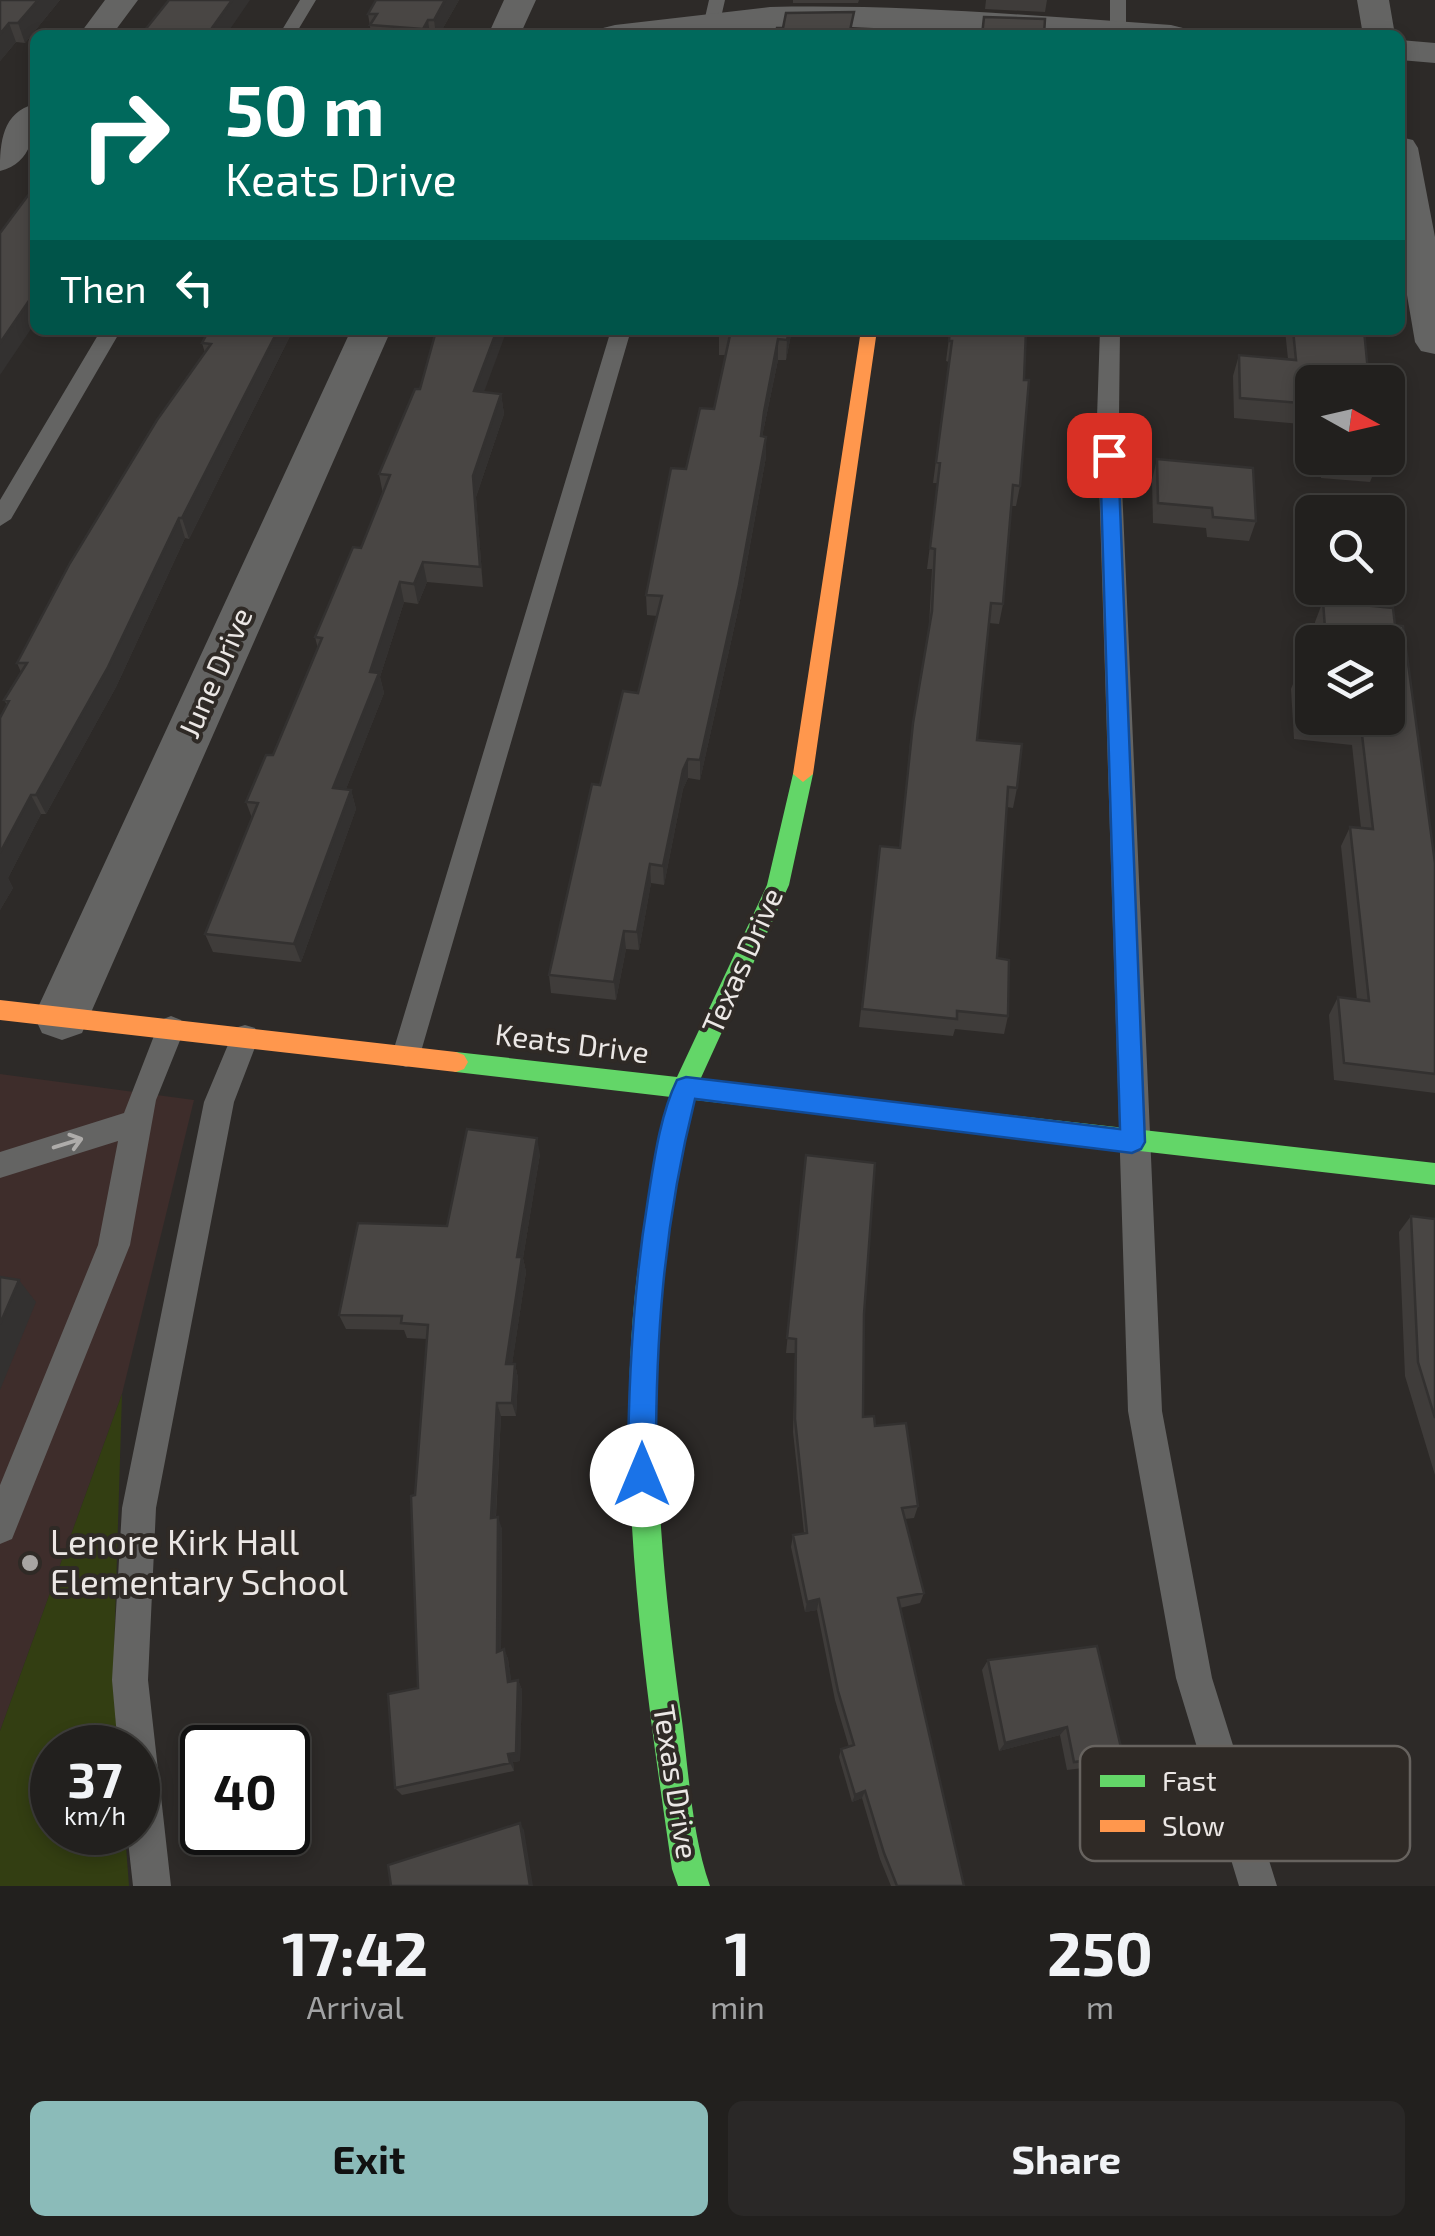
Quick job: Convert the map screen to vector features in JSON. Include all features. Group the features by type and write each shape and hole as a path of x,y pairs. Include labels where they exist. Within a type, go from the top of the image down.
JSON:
{"street":[{"path":"100,30 122,0"},
{"path":"506,30 520,0"},
{"path":"1373,0 1378,30"},
{"path":"645,30 713,19 811,16 1118,22 1151,30"},
{"path":"1405,50 1435,52"},
{"path":"0,162 30,121"},
{"path":"0,162 30,158"},
{"path":"1405,176 1435,342"},
{"name":"June Drive","path":"62,1016 369,335"},
{"name":"Texas Drive","path":"694,1886 656,1663 642,1475 647,1284 666,1165 686,1087 778,885 799,802 868,335"},
{"name":"Keats Drive","path":"0,1010 1435,1174"}],"lane":[{"path":"290,30 308,0"},
{"path":"0,518 108,335"},
{"path":"406,1055 620,335"},
{"path":"1110,335 1108,436 1132,1142 1148,1430 1194,1678 1215,1746"},
{"path":"0,1526 114,1245 141,1100 170,1028"},
{"path":"135,1725 130,1680 138,1508 219,1102 244,1036"},
{"path":"0,1165 137,1122"},
{"path":"149,1855 152,1886"},
{"path":"1250,1861 1258,1886"}],"shaded area":[{"name":"Lenore Kirk Hall Elementary School","path":"0,1074 194,1100 122,1394 0,1731"}],"green space":[{"path":"122,1394 113,1685 116,1725 30,1725 30,1855 127,1855 129,1886 0,1886 0,1731"}],"building":[{"path":"0,0 38,0 18,23 9,23 0,34"},
{"path":"169,0 232,0 211,30 145,30"},
{"path":"376,0 445,0 434,20 428,20 423,29 370,25 377,14 368,14"},
{"path":"854,12 850,30 777,30 783,28 786,13"},
{"path":"984,17 1045,19 1044,30 983,30"},
{"path":"30,193 30,299 0,343 0,233"},
{"path":"206,335 275,335 179,518 108,667 0,853 0,718 9,701 4,700 27,663 17,663 70,563 157,420 211,344 202,343"},
{"path":"435,335 495,335 474,391 501,394 473,476 480,567 423,562 414,584 400,582 370,672 379,673 333,788 351,790 294,944 205,934 258,803 246,802 266,755 273,755 322,638 315,637 353,547 361,548 390,475 379,474 415,389 420,389"},
{"path":"730,335 788,335 787,340 778,339 761,436 766,437 739,585 700,760 688,759 683,770 663,866 650,864 637,932 624,931 614,982 549,975 592,784 600,785 623,691 638,693 662,596 646,595 671,468 686,469 700,408 714,409"},
{"path":"950,335 1026,335 1024,380 1029,380 1020,486 1013,485 1003,604 991,603 977,740 1022,744 1017,788 1008,787 997,958 1009,960 1008,1016 957,1011 957,1019 862,1009 880,846 900,848 913,723 932,611 935,549 930,548"},
{"path":"1294,335 1364,335 1367,365 1295,365 1295,403 1240,398 1239,355 1296,360"},
{"path":"1157,459 1253,468 1256,521 1213,517 1212,508 1158,503"},
{"path":"1323,605 1393,608 1395,625 1325,625"},
{"path":"1405,641 1435,863 1435,1074 1344,1063 1338,997 1369,1001 1350,827 1373,829 1362,735 1405,735"},
{"path":"467,1129 537,1138 517,1257 522,1257 506,1364 515,1364 512,1403 497,1403 491,1518 498,1517 497,1652 504,1649 508,1682 518,1680 516,1753 508,1754 510,1763 395,1788 388,1694 418,1688 411,1496 415,1495 428,1325 401,1323 402,1316 339,1315 358,1223 447,1226"},
{"path":"806,1155 875,1163 864,1314 863,1417 874,1416 875,1426 906,1423 918,1506 902,1508 924,1593 898,1598 964,1886 897,1886 865,1791 855,1795 841,1749 854,1745 819,1599 807,1602 793,1535 807,1533 795,1419 796,1339 787,1338"},
{"path":"1411,1216 1435,1219 1435,1418 1418,1362"},
{"path":"0,1277 19,1280 0,1324"},
{"path":"1097,1646 1121,1746 1080,1746 1080,1761 1074,1762 1067,1727 1005,1743 988,1660"},
{"path":"520,1823 530,1886 391,1886 388,1865"}],"traffic: fast":[{"path":"694,1886 673,1772 650,1578 643,1383 649,1286 662,1189 684,1093 704,1040 778,885 803,774"},
{"path":"456,1062 1435,1174"}],"traffic: slow":[{"path":"803,774 868,335"},
{"path":"0,1010 456,1062"}],"place":[{"name":"Lenore Kirk Hall Elementary School","path":"30,1563"}],"route":[{"path":"642,1475 647,1284 666,1165 686,1087 1132,1142 1109,455"}]}
